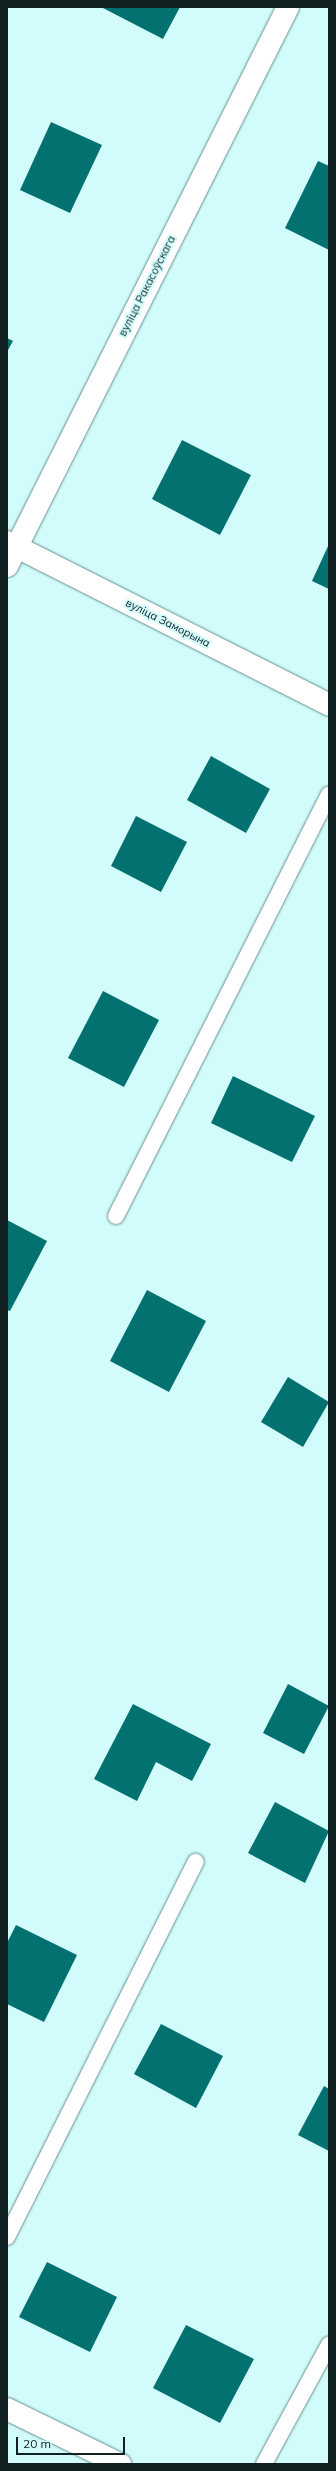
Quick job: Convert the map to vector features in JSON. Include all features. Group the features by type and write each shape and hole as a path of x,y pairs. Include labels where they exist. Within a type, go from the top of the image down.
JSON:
{"street":[{"name":"вуліца Ракасоўскага","path":"10,551 288,7"},
{"name":"вуліца Заморына","path":"10,551 329,705"},
{"path":"7,2409 120,2464"}],"lane":[{"path":"116,1216 329,795"},
{"path":"7,2237 196,1862"},
{"path":"264,2464 329,2344"}],"building":[{"path":"101,7 180,7 163,39"},
{"path":"51,122 102,145 70,213 20,190"},
{"path":"318,161 329,166 329,250 285,228"},
{"path":"7,338 13,341 7,352"},
{"path":"182,440 251,475 220,535 152,499"},
{"path":"329,544 329,589 312,581"},
{"path":"211,756 270,789 246,833 187,800"},
{"path":"136,816 187,842 161,892 111,866"},
{"path":"103,991 159,1020 124,1087 68,1058"},
{"path":"233,1076 315,1116 292,1162 211,1123"},
{"path":"7,1220 47,1241 10,1311 7,1310"},
{"path":"147,1290 206,1321 169,1392 110,1361"},
{"path":"288,1377 329,1402 303,1447 261,1422"},
{"path":"288,1684 329,1706 304,1754 263,1733"},
{"path":"133,1704 211,1744 192,1781 156,1762 137,1801 94,1779"},
{"path":"275,1802 329,1831 305,1883 248,1853"},
{"path":"16,1925 77,1955 44,2022 7,2004 7,1943"},
{"path":"161,2024 223,2056 196,2108 134,2074"},
{"path":"324,2086 329,2089 329,2151 298,2135"},
{"path":"47,2262 117,2297 90,2352 19,2317"},
{"path":"186,2325 254,2359 220,2423 153,2388"}]}
